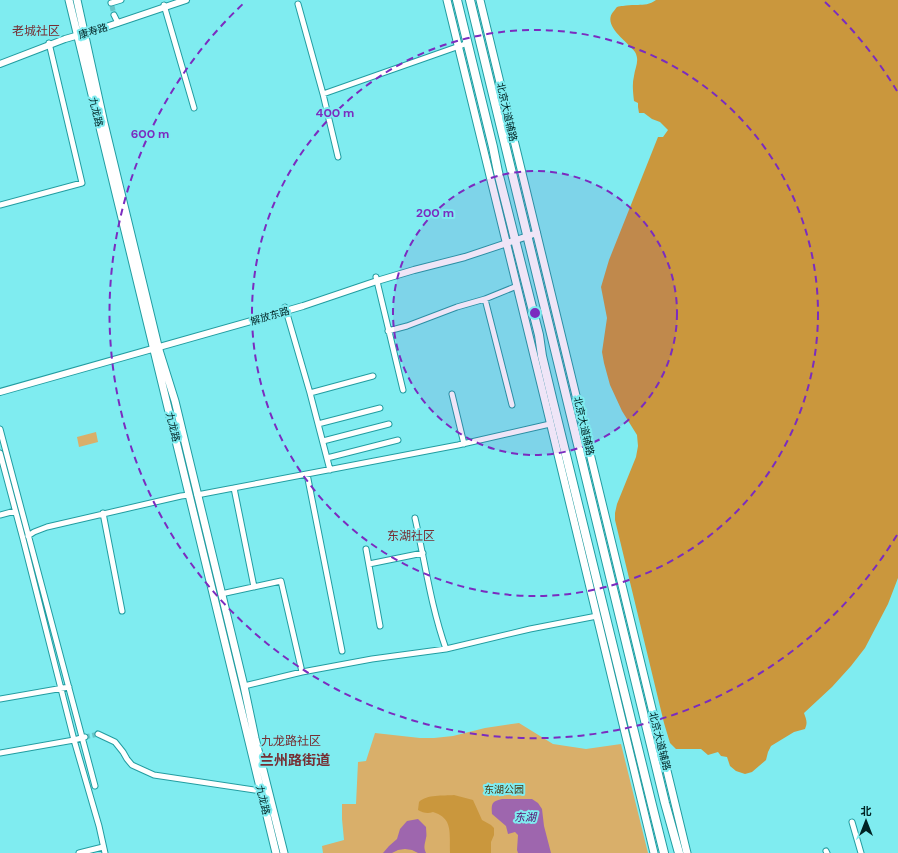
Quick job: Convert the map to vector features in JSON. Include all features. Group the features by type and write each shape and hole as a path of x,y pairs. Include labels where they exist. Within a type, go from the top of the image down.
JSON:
{"main road":[{"name":"九龙路","path":"69,0 193,495 276,853"},
{"name":"九龙路","path":"78,0 104,123 155,346"},
{"path":"447,0 654,853"},
{"path":"457,0 553,402 664,853"},
{"path":"470,0 678,853"},
{"name":"北京大道辅路","path":"480,0 687,853"},
{"name":"九龙路","path":"193,495 221,594 284,853"}],"street":[{"path":"111,3 121,0"},
{"name":"康寿路","path":"164,6 178,0"},
{"name":"康寿路","path":"0,63 116,19 186,0"},
{"path":"298,4 323,94 338,157"},
{"path":"164,6 194,108"},
{"path":"323,94 468,43"},
{"path":"0,205 82,183 49,44"},
{"name":"解放东路","path":"0,392 285,309 413,266 464,253 537,231"},
{"path":"376,279 403,390"},
{"path":"388,331 407,326 485,299 517,286"},
{"path":"485,299 512,405"},
{"path":"285,309 310,393 330,470"},
{"name":"解放东路","path":"0,388 155,346"},
{"path":"310,393 373,376"},
{"path":"452,394 464,444"},
{"path":"318,424 380,408"},
{"path":"323,441 389,424"},
{"path":"23,539 46,527 181,496 234,488 464,444 550,424"},
{"path":"0,429 69,687 84,737 95,786"},
{"path":"327,458 398,440"},
{"path":"0,453 74,740 99,826 105,853"},
{"path":"307,474 342,651"},
{"path":"234,488 254,587"},
{"path":"0,515 15,511"},
{"path":"103,514 122,611"},
{"path":"415,518 430,589 446,649"},
{"path":"366,549 380,626"},
{"path":"369,564 423,553"},
{"path":"221,594 282,581 302,672"},
{"path":"244,686 302,672 372,659 446,649 530,629 596,616"},
{"path":"0,699 69,687"},
{"path":"98,734 115,742 132,765 154,775 261,791"},
{"path":"0,753 84,737"},
{"path":"852,822 861,853"},
{"path":"79,853 103,847"}],"green space":[{"path":"96,432 98,442 79,447 77,437"},
{"name":"东湖公园","path":"519,723 553,744 586,749 621,744 648,853 323,853 322,846 344,840 342,804 356,804 358,762 366,761 375,733 434,738 453,736 485,728"}],"shaded area":[{"path":"656,0 898,0 898,578 888,604 865,648 832,687 804,713 807,722 805,729 794,732 771,746 766,760 752,772 745,774 736,771 730,766 727,757 721,756 718,752 708,755 701,749 676,749 670,743 615,520 617,504 636,457 638,446 637,435 622,411 610,385 604,363 602,352 607,318 601,287 609,260 658,137 663,137 668,130 660,122 652,119 644,113 639,113 638,103 634,101 633,88 633,79 637,61 636,55 632,48 617,34 613,28 610,17 617,7 644,5"},
{"path":"454,795 473,800 482,820 494,828 494,835 491,842 491,853 450,853 449,828 444,818 433,812 426,813 418,810 419,802 422,799 435,796"}],"water":[{"name":"东湖","path":"502,799 532,799 538,803 542,809 544,826 551,853 518,853 518,835 515,832 508,834 506,826 492,814 494,802"},
{"path":"418,819 426,827 424,847 426,853 418,853 405,849 392,853 383,853 397,839 400,829 407,821"}],"tunnel":[{"path":"112,6 114,15"},
{"path":"85,737 98,734"}],"district":[{"name":"老城社区","path":"36,31"},
{"name":"东湖社区","path":"411,536"},
{"name":"九龙路社区","path":"291,741"},
{"name":"兰州路街道","path":"295,760"}]}
